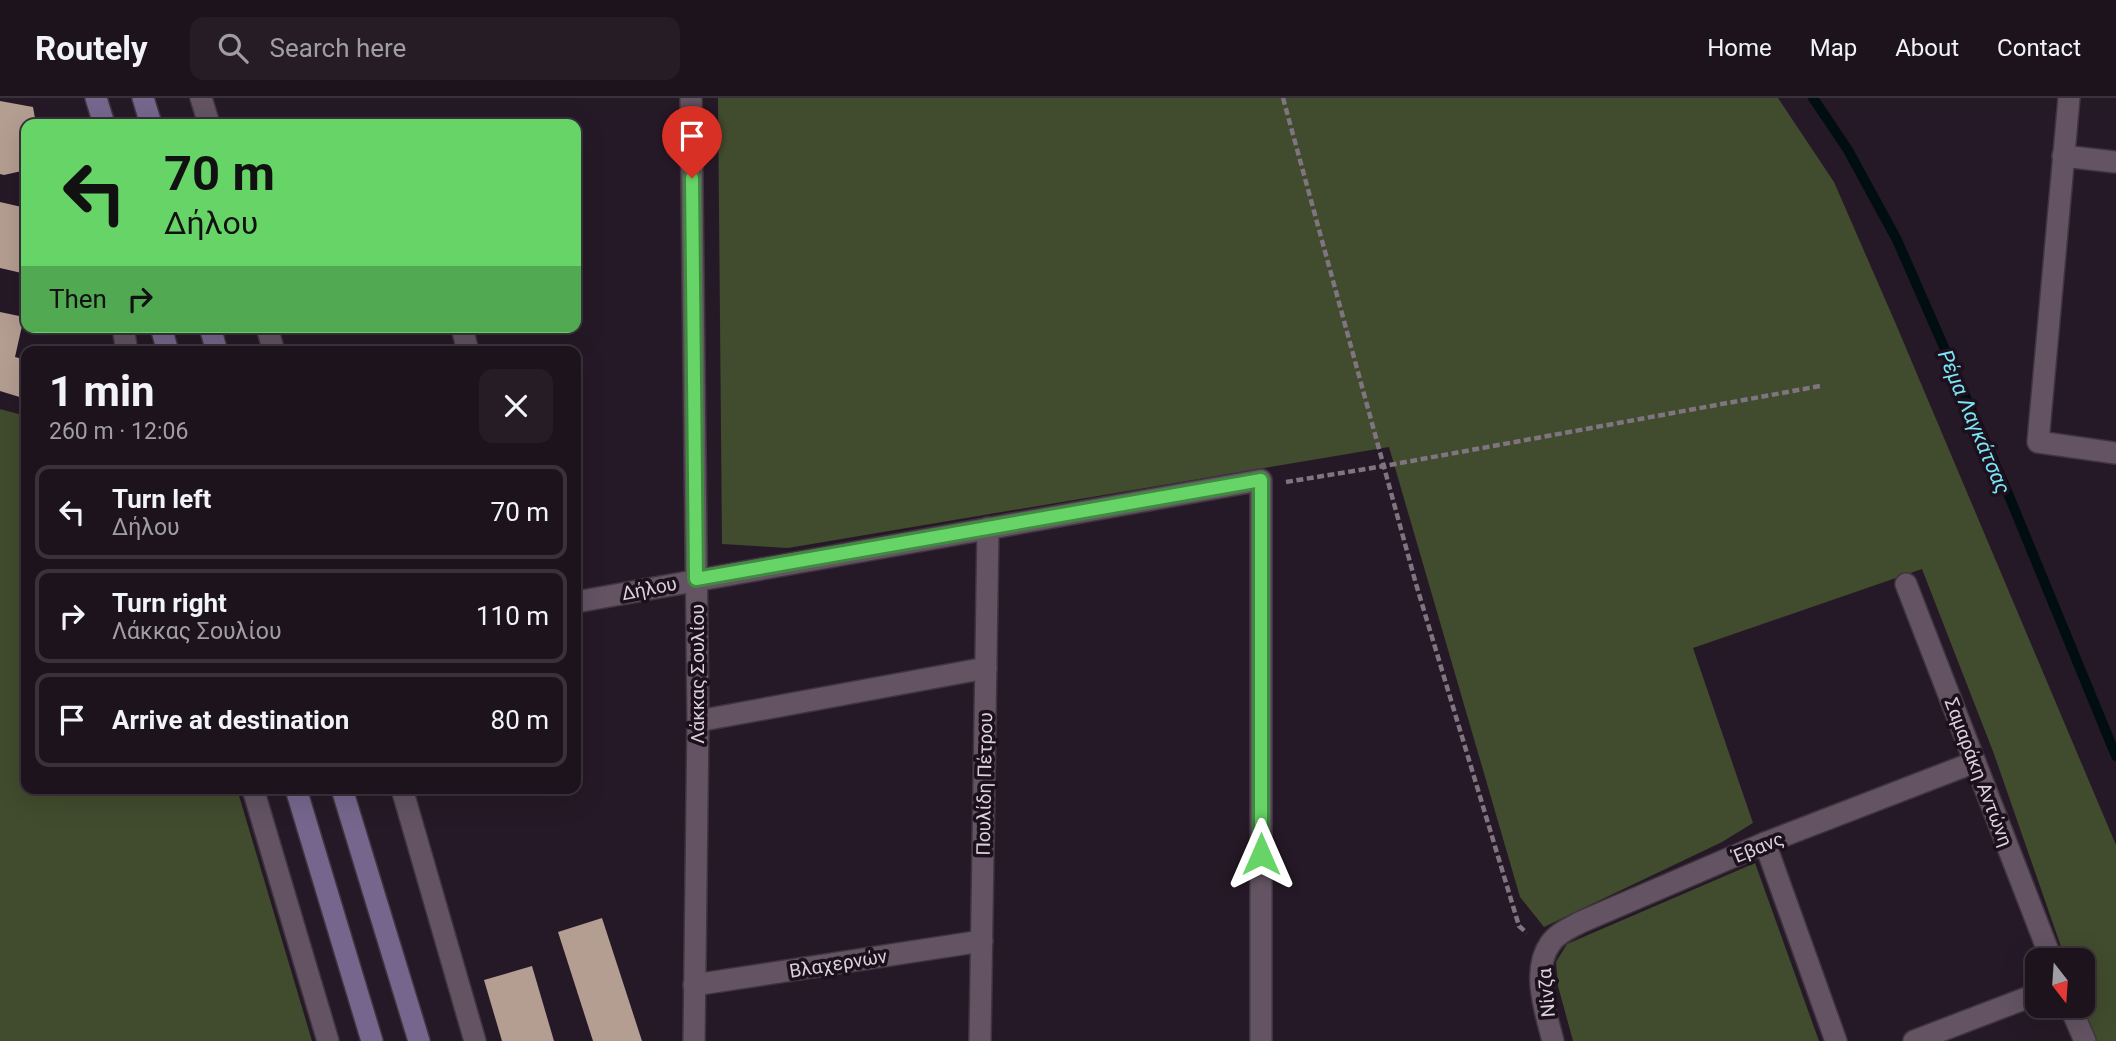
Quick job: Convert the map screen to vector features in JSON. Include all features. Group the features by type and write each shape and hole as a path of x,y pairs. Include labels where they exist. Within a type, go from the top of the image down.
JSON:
{"main road":[{"path":"143,98 149,119"},
{"path":"96,99 102,119"},
{"path":"298,794 372,1041"},
{"path":"344,794 419,1041"}],"street":[{"path":"201,98 207,119"},
{"name":"Λάκκας Σουλίου","path":"691,98 698,721 694,1041"},
{"path":"2069,98 2038,442 2116,453"},
{"path":"2063,156 2116,162"},
{"path":"1261,480 1261,1041"},
{"name":"Δήλου","path":"581,601 1261,480"},
{"name":"Πουλίδη Πέτρου","path":"981,1041 988,528"},
{"name":"Σαμαράκη Αντώνη","path":"1906,584 2047,948"},
{"path":"698,721 986,668"},
{"name":"Έβανς","path":"1549,945 1556,937 1581,922 1765,843 1975,762"},
{"path":"254,794 328,1041"},
{"path":"403,794 475,1041"},
{"path":"1765,843 1836,1041"},
{"name":"Βλαχερνών","path":"694,985 982,941"},
{"name":"Νίνζα","path":"1549,945 1541,972 1553,1041"},
{"path":"1914,1041 2025,999"},
{"path":"2075,1018 2085,1041"}],"path":[{"path":"1283,98 1416,584 1519,926 1531,937 1549,945"},
{"path":"1261,480 1297,482 1820,386"}],"green space":[{"path":"718,98 1778,98 1834,182 2116,845 2116,1041 2096,1041 2088,1018 2095,1018 2095,948 2061,948 1994,754 1922,569 1693,648 1753,823 1722,842 1544,927 1520,897 1389,447 788,548 722,544"},
{"path":"0,409 21,415 21,794 238,794 312,1041 0,1041"},
{"path":"1755,863 1819,1041 1573,1041 1558,986 1556,962 1567,944"}],"building":[{"path":"0,101 33,107 35,119 21,119 21,171 0,174"},
{"path":"0,202 21,207 21,273 0,268"},
{"path":"0,312 21,316 15,357 21,359 21,397 0,391"},
{"path":"602,918 642,1041 593,1041 558,932"},
{"path":"532,966 554,1041 502,1041 484,980"}],"waterway":[{"name":"Ρέμα Λαγκάτσας","path":"1813,98 1848,150 1897,240 2007,491 2116,756"}],"route":[{"path":"692,178 696,579 1261,480 1261,854"}]}
